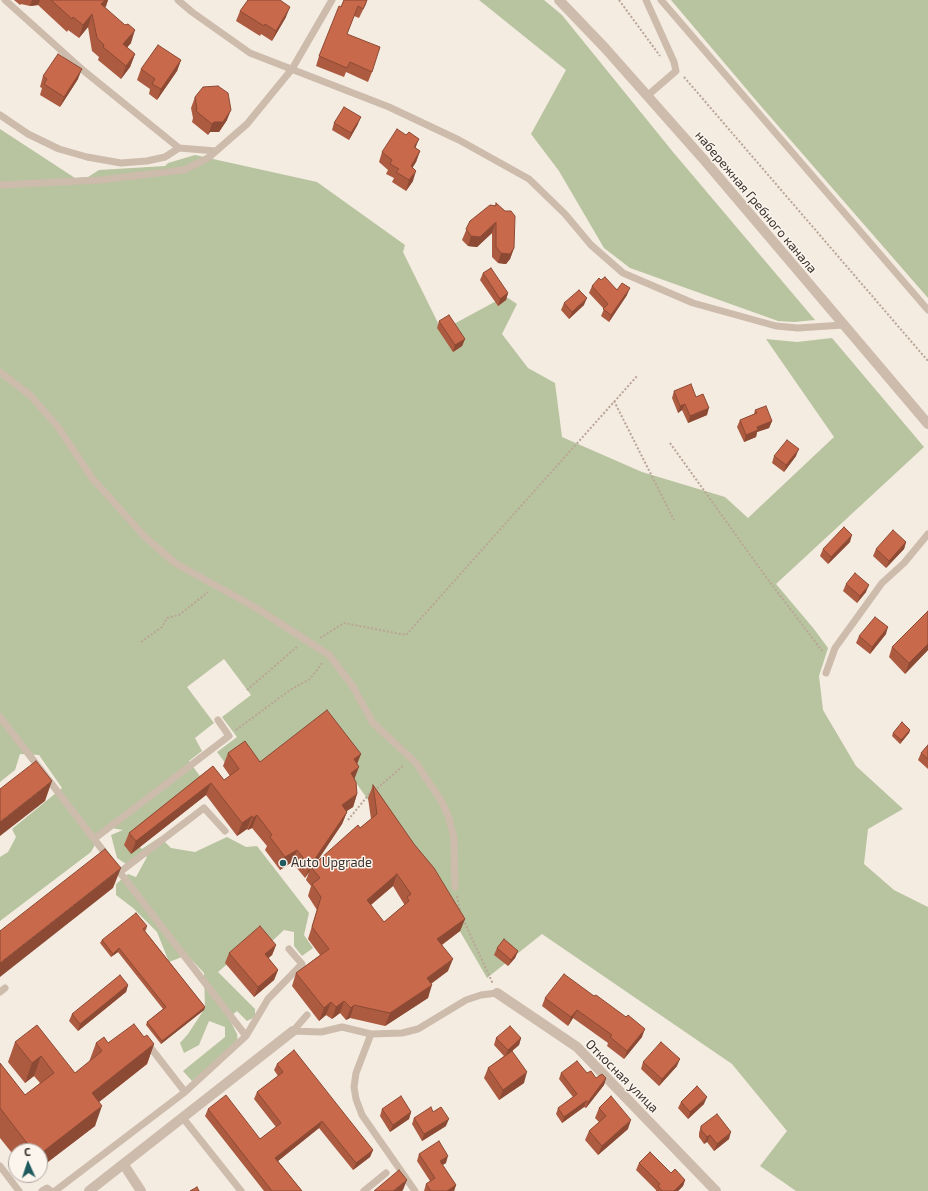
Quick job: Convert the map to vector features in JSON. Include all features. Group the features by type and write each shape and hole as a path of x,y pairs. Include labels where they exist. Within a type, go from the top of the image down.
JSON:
{"street":[{"name":"набережная Гребного канала","path":"559,0 647,96 928,424"},
{"name":"Откосная улица","path":"497,993 577,1047 716,1191"},
{"path":"89,1191 293,1031"},
{"path":"124,1165 141,1191"}],"lane":[{"path":"5,0 84,71 179,148 216,151"},
{"path":"178,0 192,12 250,53 389,107 459,140 529,179 565,214 591,245 623,273 693,303 776,326 798,328 843,325"},
{"path":"0,185 100,180 184,170 208,158 247,124 292,69 332,0"},
{"path":"646,0 674,62 676,71 647,96"},
{"path":"661,0 928,310"},
{"path":"0,116 28,134 59,149 87,157 120,163 147,161 165,157 179,148"},
{"path":"0,372 30,396 58,427 92,478 144,537 175,563 258,608 329,655 352,685 373,723 416,763 442,802 449,818 454,838 455,887"},
{"path":"826,673 835,648 882,583 904,563 928,534"},
{"path":"0,717 246,1036"},
{"path":"94,839 229,736 218,720"},
{"path":"120,872 204,808 225,831"},
{"path":"98,857 104,852"},
{"path":"55,1191 186,1092 246,1036 268,999 302,964 289,950"},
{"path":"293,1031 321,1032 342,1027 371,1034 402,1033 418,1029 466,1000 481,995 497,993"},
{"path":"293,1031 307,1015"},
{"path":"371,1034 356,1073 354,1087 356,1099 362,1115 415,1191"},
{"path":"142,1036 186,1092"},
{"path":"183,1118 241,1191"},
{"path":"0,1166 19,1191"},
{"path":"364,1191 386,1173"},
{"path":"42,1191 47,1188 51,1191"}],"path":[{"path":"618,0 667,66 683,76 928,361"},
{"path":"313,643 344,623 406,635 638,375"},
{"path":"614,401 674,520"},
{"path":"670,443 766,577 830,661"},
{"path":"141,642 162,627 167,618 179,615 215,586"},
{"path":"247,690 306,639"},
{"path":"229,736 290,690 310,679 329,655"},
{"path":"348,820 367,796 411,758"},
{"path":"455,887 460,911 497,993"}],"green space":[{"path":"479,0 544,0 562,15 673,152 815,320 794,322 778,321 630,268 604,248 559,171 531,134 566,70"},
{"path":"671,0 928,0 928,298 760,105"},
{"path":"0,129 75,178 88,177 99,170 165,166 168,163 195,155 317,182 405,245 403,252 440,327 452,325 500,299 508,298 517,304 502,334 528,368 555,383 562,437 642,472 725,497 748,518 834,437 766,339 797,342 832,338 924,447 776,584 828,648 819,676 823,710 856,766 903,809 868,829 864,864 894,890 928,907 928,1191 796,1191 760,1166 787,1131 732,1064 542,934 487,978 454,921 354,780 255,775 226,764 217,752 237,737 222,717 251,695 224,659 187,687 214,723 195,738 202,751 189,761 202,779 136,843 142,849 160,837 171,848 195,852 227,837 246,847 257,846 309,913 304,935 313,948 302,956 294,946 294,932 284,930 268,945 260,936 218,972 255,1009 255,1017 247,1021 237,1011 229,1018 237,1034 238,1043 192,1081 183,1071 225,1037 225,1027 209,1021 199,1045 184,1053 180,1043 188,1034 205,1008 204,973 187,955 169,962 157,932 133,908 116,895 116,884 128,874 136,877 147,857 139,854 126,864 117,858 111,835 123,830 105,827 91,852 0,921 0,857 8,852 16,837 12,829 62,788 39,755 20,754 15,770 0,782"}],"building":[{"path":"51,0 105,0 101,4 125,25 128,24 135,30 123,44 135,54 126,66 103,47 104,45 97,38 92,14 83,25 73,17 72,19"},
{"path":"248,0 280,0 290,7 276,31 265,24 264,26 240,11"},
{"path":"344,0 367,0 363,9 358,6 347,34 380,47 372,72 350,62 347,68 319,56 339,6 341,7"},
{"path":"158,45 181,60 161,89 152,84 155,79 141,69"},
{"path":"58,54 82,69 64,97 44,84 47,79 43,76"},
{"path":"218,86 228,93 231,110 223,122 214,122 212,124 196,111 195,97 203,87"},
{"path":"344,107 361,117 351,133 334,123"},
{"path":"397,129 406,135 409,132 419,139 414,147 420,151 411,166 416,171 409,180 396,172 399,169 390,164 392,160 382,152"},
{"path":"496,203 505,211 511,211 515,216 514,248 510,254 501,253 496,247 496,222 480,237 471,236 466,229 470,221 490,205 496,206"},
{"path":"491,268 508,293 500,299 483,273"},
{"path":"605,277 617,290 622,283 630,288 611,315 603,309 608,304 592,286 599,278 601,280"},
{"path":"579,290 587,298 572,312 564,303"},
{"path":"449,315 465,339 455,345 439,321"},
{"path":"691,384 696,397 703,394 709,408 690,416 685,404 680,406 674,391"},
{"path":"766,406 772,421 757,427 758,430 746,435 740,420 757,413 755,410"},
{"path":"787,440 799,449 786,465 774,456"},
{"path":"844,527 852,535 831,557 823,549"},
{"path":"893,530 906,542 889,561 876,549"},
{"path":"855,573 869,585 860,596 846,584"},
{"path":"928,611 928,644 909,663 892,647"},
{"path":"875,617 888,627 872,647 859,636"},
{"path":"327,710 361,754 354,759 359,767 351,773 356,782 357,794 342,805 347,812 310,866 297,850 285,857 270,837 272,835 257,815 253,818 252,816 242,823 211,783 136,841 129,833 213,766 224,780 239,769 228,753 245,741 260,762"},
{"path":"902,722 910,730 901,740 893,733"},
{"path":"928,745 928,759 921,753"},
{"path":"36,761 52,781 0,822 0,789"},
{"path":"373,785 414,844 434,868 465,919 437,939 453,959 427,978 432,985 390,1013 354,1005 351,1008 344,1001 336,1007 331,1002 324,1008 296,973 329,949 312,927 321,897 312,884 320,878 311,867 358,825 360,828 377,814","holes":["397,874 411,894 407,897 409,901 384,922 367,900"]},
{"path":"105,849 121,868 0,963 0,931"},
{"path":"136,913 147,926 143,929 205,1007 162,1041 147,1022 166,1007 119,948 113,954 102,940"},
{"path":"260,926 276,945 265,954 278,970 258,987 229,953"},
{"path":"504,939 518,951 511,960 497,948"},
{"path":"564,974 626,1017 628,1015 645,1029 627,1051 610,1037 612,1035 577,1010 571,1017 545,998"},
{"path":"120,975 128,985 80,1024 72,1014"},
{"path":"134,1024 144,1037 147,1035 154,1044 92,1093 102,1106 48,1148 48,1143 27,1143 0,1108 0,1063 25,1095 54,1073 41,1056 32,1063 15,1042 37,1025 75,1073 102,1051 96,1043 104,1037 108,1043"},
{"path":"510,1026 521,1038 508,1050 496,1038"},
{"path":"661,1042 680,1059 662,1079 643,1062"},
{"path":"294,1050 373,1150 356,1163 322,1121 275,1158 302,1191 272,1191 208,1109 226,1095 260,1139 281,1123 257,1092 283,1072 277,1064"},
{"path":"512,1051 527,1072 503,1090 488,1068"},
{"path":"577,1061 587,1073 591,1071 596,1078 602,1074 606,1078 588,1102 586,1101 564,1117 558,1108 577,1094 561,1073"},
{"path":"697,1086 707,1097 690,1112 681,1102"},
{"path":"401,1096 411,1112 393,1125 382,1109"},
{"path":"611,1096 631,1120 602,1146 589,1131 606,1116 599,1108"},
{"path":"431,1107 433,1112 441,1107 449,1119 424,1134 414,1118"},
{"path":"717,1114 731,1132 717,1144 710,1135 707,1137 701,1130 701,1126"},
{"path":"439,1141 448,1156 440,1161 456,1185 447,1191 431,1191 426,1184 435,1178 419,1154"},
{"path":"650,1152 671,1173 675,1169 685,1180 674,1191 662,1191 658,1186 660,1184 639,1163"},
{"path":"399,1170 407,1180 393,1191 374,1191"},
{"path":"197,1187 199,1191 190,1191"}],"place":[{"name":"Auto Upgrade","path":"283,863"}]}
